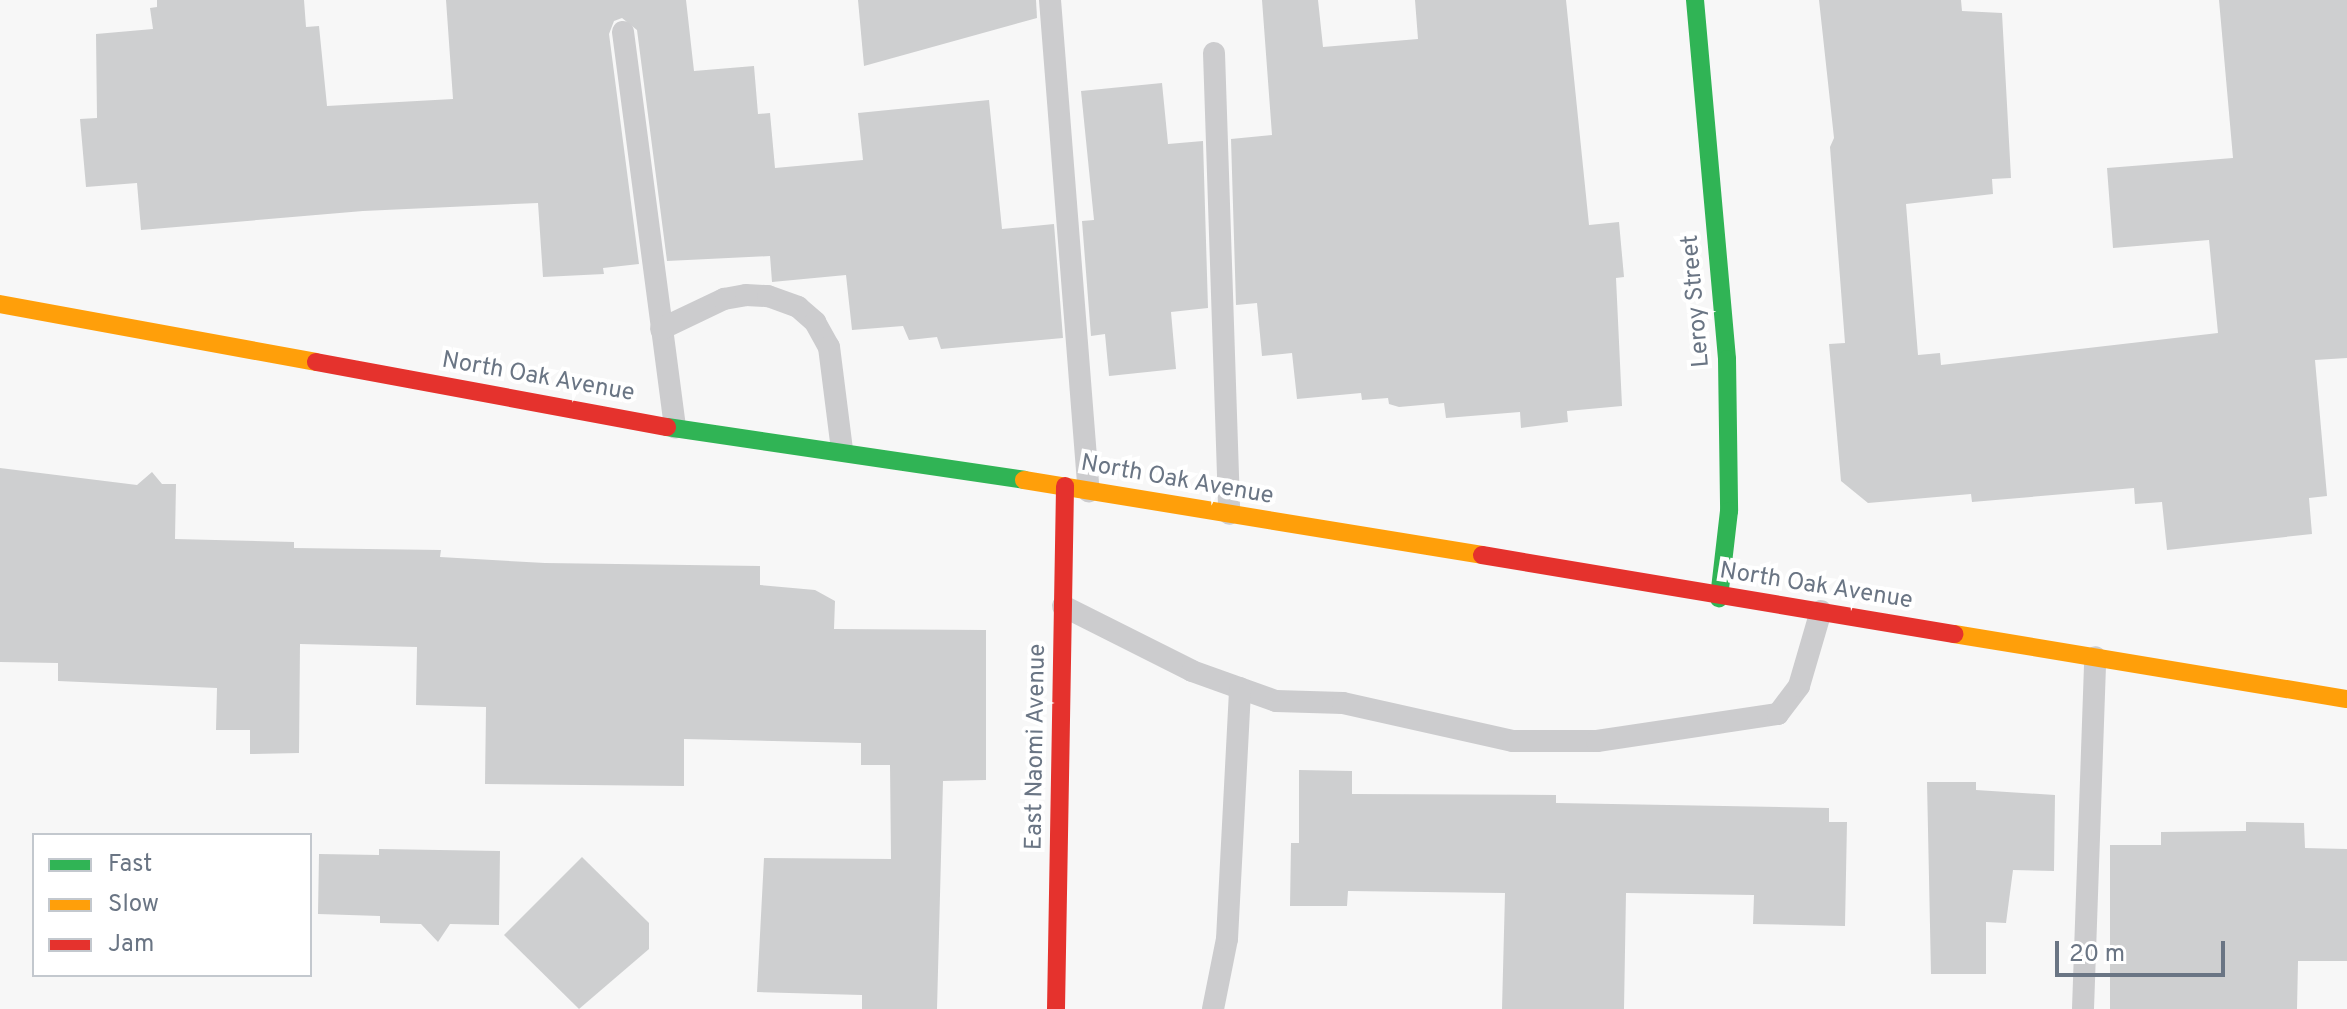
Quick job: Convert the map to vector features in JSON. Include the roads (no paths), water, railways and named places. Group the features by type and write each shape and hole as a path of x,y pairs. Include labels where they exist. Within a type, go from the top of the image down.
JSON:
{"street":[{"name":"Leroy Street","path":"1695,0 1727,359 1729,511 1719,598"},
{"name":"North Oak Avenue","path":"0,304 675,428 842,450 1065,486 1719,598 1821,611 2347,699"},
{"name":"East Naomi Avenue","path":"1056,1009 1065,486"}],"lane":[{"path":"1050,0 1089,491"},
{"path":"623,32 675,428"},
{"path":"1214,53 1229,514"},
{"path":"661,329 724,299 746,295 768,296 798,307 829,347 842,450"},
{"path":"1063,606 1192,671 1276,701 1343,703 1513,741 1597,741 1778,714 1799,686 1821,611"},
{"path":"2083,1009 2095,657"},
{"path":"1213,1009 1227,939 1240,688"}]}
